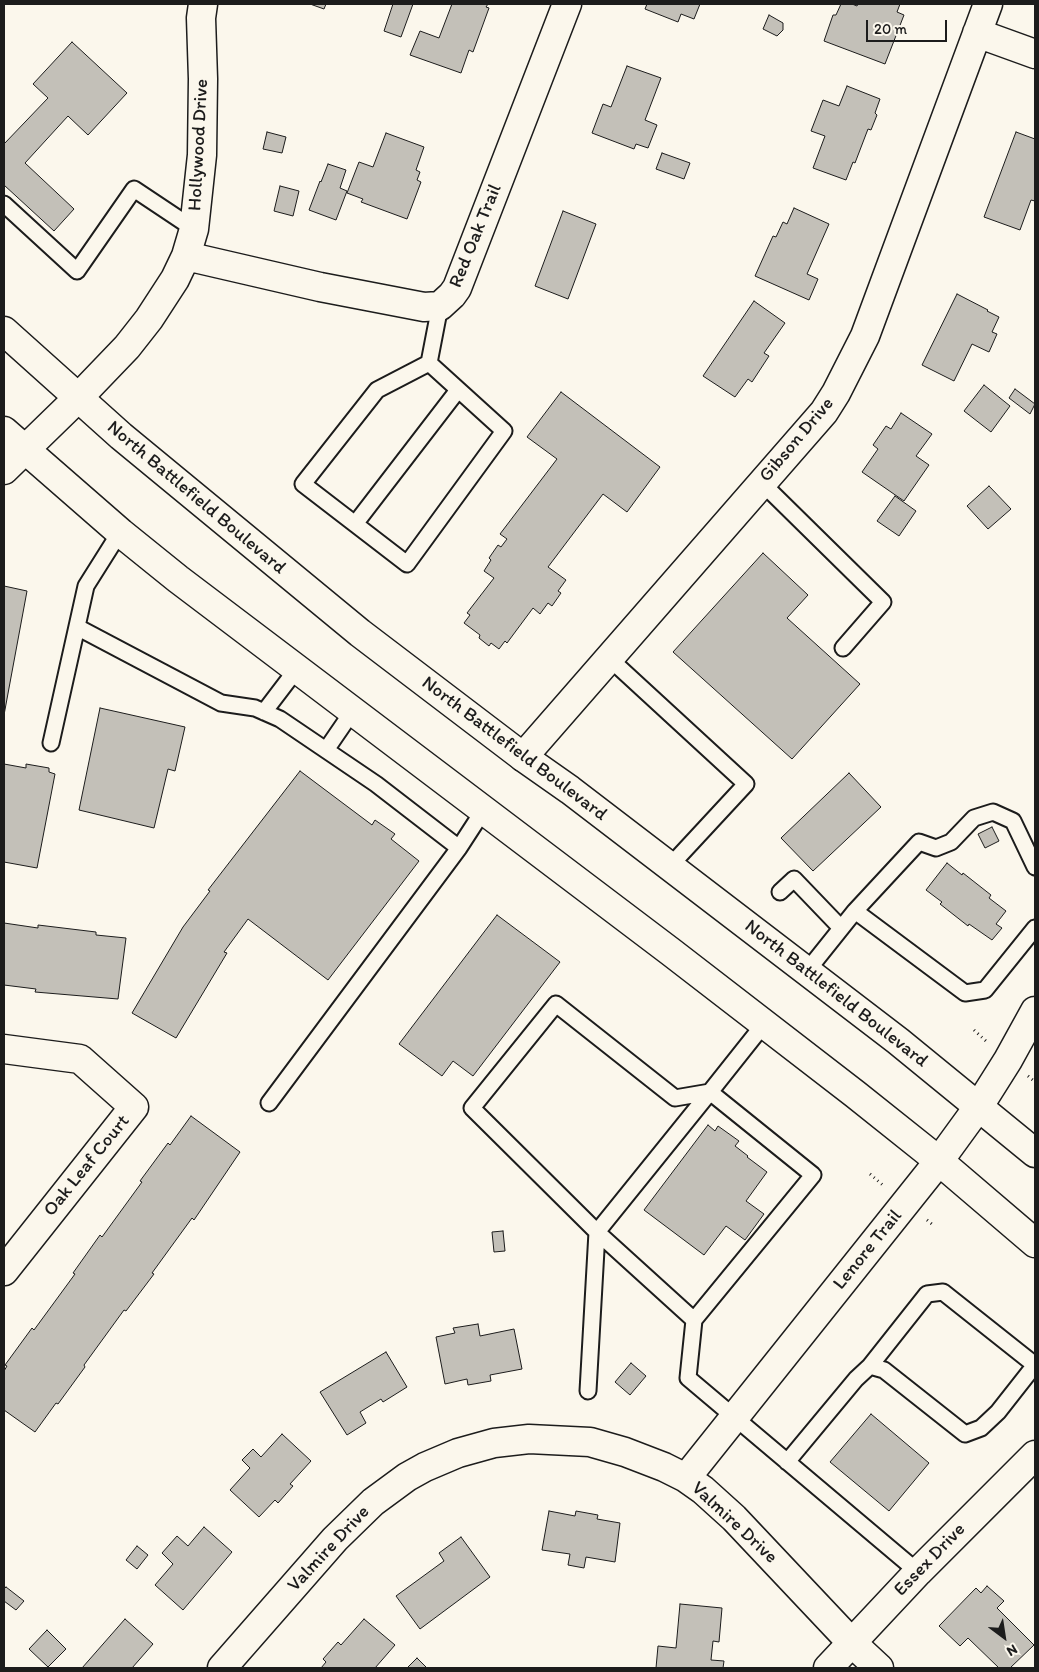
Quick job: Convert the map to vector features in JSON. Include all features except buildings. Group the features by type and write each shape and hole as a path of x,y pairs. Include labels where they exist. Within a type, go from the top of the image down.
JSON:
{"street":[{"name":"Hollywood Drive","path":"4,470 127,347 150,319 175,279 186,256 194,229 202,155 203,79 201,18 203,4"},
{"name":"Red Oak Trail","path":"186,256 320,287 424,307 440,306 457,288 567,4"},
{"name":"Gibson Drive","path":"524,757 824,412 836,393 865,336 988,4"},
{"path":"977,34 1035,54"},
{"name":"North Battlefield Boulevard","path":"4,331 121,436 360,633 898,1040 1035,1153"},
{"path":"4,431 120,532 296,670 764,1024 940,1161 1035,1243"},
{"name":"Lenore Trail","path":"686,1478 940,1161 979,1106 1008,1060 1035,1011"},
{"name":"Oak Leaf Court","path":"4,1049 80,1059 134,1107 4,1271"},
{"name":"Valmire Drive","path":"222,1668 335,1539 373,1502 413,1474 458,1452 494,1443 529,1440 590,1442 625,1452 686,1478 734,1518 851,1642 879,1668"},
{"name":"Essex Drive","path":"828,1668 918,1572 1035,1455"}],"lane":[{"path":"4,204 77,271 134,189 194,229"},
{"path":"428,363 440,306"},
{"path":"428,363 504,431 407,564 304,484 377,390 428,363"},
{"path":"355,524 458,390"},
{"path":"762,483 883,602 843,648"},
{"path":"51,743 86,586 120,532"},
{"path":"77,627 221,704 255,708 280,719 376,784 459,848"},
{"path":"609,658 746,784 670,866"},
{"path":"264,712 296,670"},
{"path":"326,750 352,712"},
{"path":"269,1103 459,848 483,810"},
{"path":"807,971 855,911 919,842 936,848 951,842 974,818 993,812 1013,822 1035,867"},
{"path":"780,892 794,879 841,928"},
{"path":"855,911 965,992 985,990 1035,928"},
{"path":"694,1320 597,1232 472,1108 556,1004 676,1098 710,1092 813,1175 694,1320 688,1378 918,1572"},
{"path":"588,1391 597,1232 764,1024"},
{"path":"786,1462 856,1379 870,1366 927,1294 943,1292 1035,1365 998,1412 981,1428 965,1434 884,1370 870,1366"}]}
